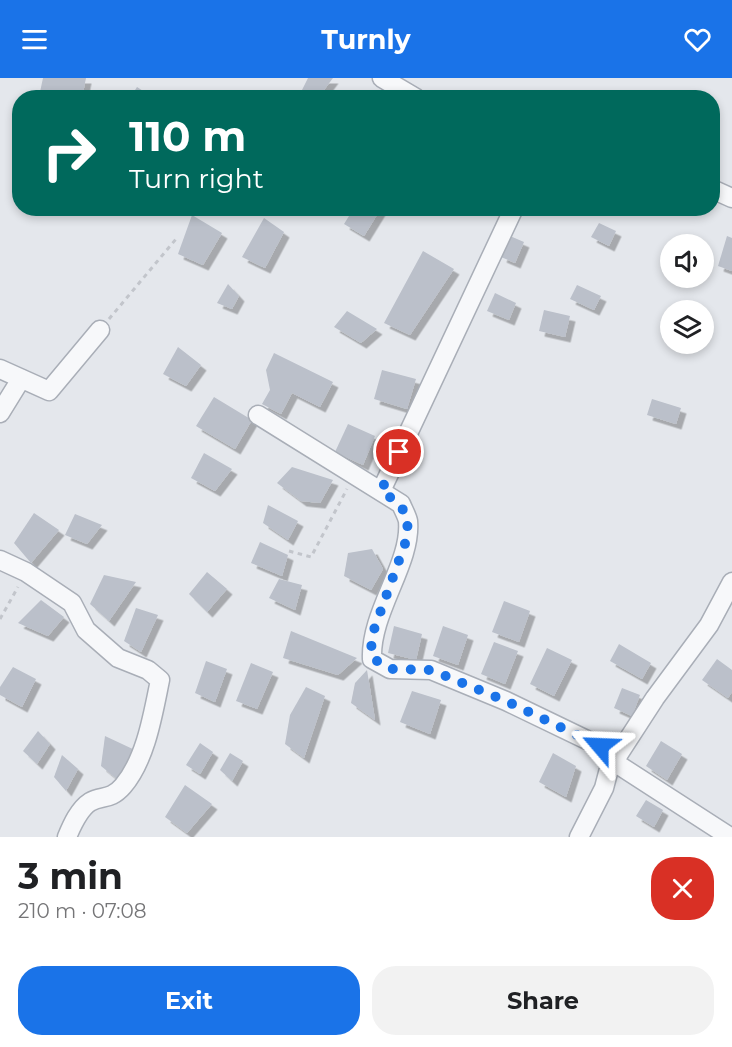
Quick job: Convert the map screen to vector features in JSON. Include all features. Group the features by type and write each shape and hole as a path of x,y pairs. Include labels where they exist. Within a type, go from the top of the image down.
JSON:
{"street":[{"path":"382,78 412,89"},
{"path":"381,491 509,216"},
{"path":"0,369 49,391 100,330"},
{"path":"0,413 21,379"},
{"path":"258,415 400,504 408,520 406,541 371,638 372,658 390,669 431,670 506,701 616,758 730,837"},
{"path":"0,560 26,572 72,603 86,630 118,658 148,670 160,680 142,752 123,786 107,799 91,801 79,813 67,837"},
{"path":"579,837 598,802 616,758 655,698 714,617 732,582"}],"path":[{"path":"100,330 176,239"},
{"path":"289,551 311,557 354,474"},
{"path":"0,619 26,572"}],"building":[{"path":"43,78 86,78 84,90 40,90"},
{"path":"308,78 333,78 324,90 302,90"},
{"path":"192,216 222,233 203,265 178,254"},
{"path":"349,216 376,216 364,236 344,224"},
{"path":"264,218 284,232 265,268 242,257"},
{"path":"599,223 616,231 609,246 591,237"},
{"path":"510,236 524,242 515,263 501,257"},
{"path":"727,236 732,238 732,271 718,266"},
{"path":"423,251 454,269 410,335 384,323"},
{"path":"228,284 239,296 232,309 217,303"},
{"path":"577,285 601,296 594,310 570,299"},
{"path":"495,293 516,303 509,320 487,311"},
{"path":"544,310 570,316 565,337 539,331"},
{"path":"347,311 377,329 361,343 334,327"},
{"path":"178,347 201,365 186,386 163,374"},
{"path":"274,353 333,382 320,407 292,393 281,414 262,404 270,390 266,370"},
{"path":"382,370 416,379 407,409 374,399"},
{"path":"214,397 252,420 235,449 196,426"},
{"path":"652,399 681,408 676,424 647,415"},
{"path":"348,424 375,436 363,465 335,452"},
{"path":"204,453 232,469 215,491 191,478"},
{"path":"292,467 333,480 320,503 301,501 277,483"},
{"path":"268,505 298,521 288,540 263,523"},
{"path":"34,513 59,530 31,563 14,543"},
{"path":"75,514 102,525 87,544 65,535"},
{"path":"260,542 288,555 282,576 251,563"},
{"path":"372,549 383,569 371,590 344,576 348,553"},
{"path":"207,572 227,589 207,612 189,594"},
{"path":"104,575 136,582 109,621 90,604"},
{"path":"279,579 302,585 295,610 269,598"},
{"path":"41,600 64,617 48,636 18,623"},
{"path":"504,601 530,611 519,642 492,632"},
{"path":"136,608 158,615 141,652 124,641"},
{"path":"394,626 422,634 416,660 388,653"},
{"path":"443,626 468,635 458,665 433,656"},
{"path":"291,631 357,658 338,675 283,658"},
{"path":"494,642 518,651 505,684 481,674"},
{"path":"619,644 651,663 642,679 610,661"},
{"path":"547,648 572,660 554,696 530,684"},
{"path":"717,659 732,670 732,692 728,698 702,680"},
{"path":"206,661 227,669 215,702 195,693"},
{"path":"251,663 273,672 257,709 236,701"},
{"path":"13,667 36,679 22,707 0,695 0,687"},
{"path":"367,670 375,720 351,703 355,683"},
{"path":"306,687 325,696 304,758 285,744 290,715"},
{"path":"622,688 640,695 632,716 614,708"},
{"path":"412,691 441,700 430,734 400,722"},
{"path":"38,731 50,744 37,764 23,751"},
{"path":"105,736 137,751 118,780 101,766"},
{"path":"661,741 682,754 667,780 646,766"},
{"path":"200,743 213,752 200,774 186,765"},
{"path":"230,753 243,761 232,781 220,770"},
{"path":"553,753 576,766 566,797 539,782"},
{"path":"62,755 78,769 66,791 54,777"},
{"path":"185,785 212,804 187,833 165,817"},
{"path":"646,800 663,810 654,827 636,816"}],"route":[{"path":"399,452 381,491 400,504 408,520 406,541 371,638 372,658 390,669 431,670 506,701 600,746"}]}
